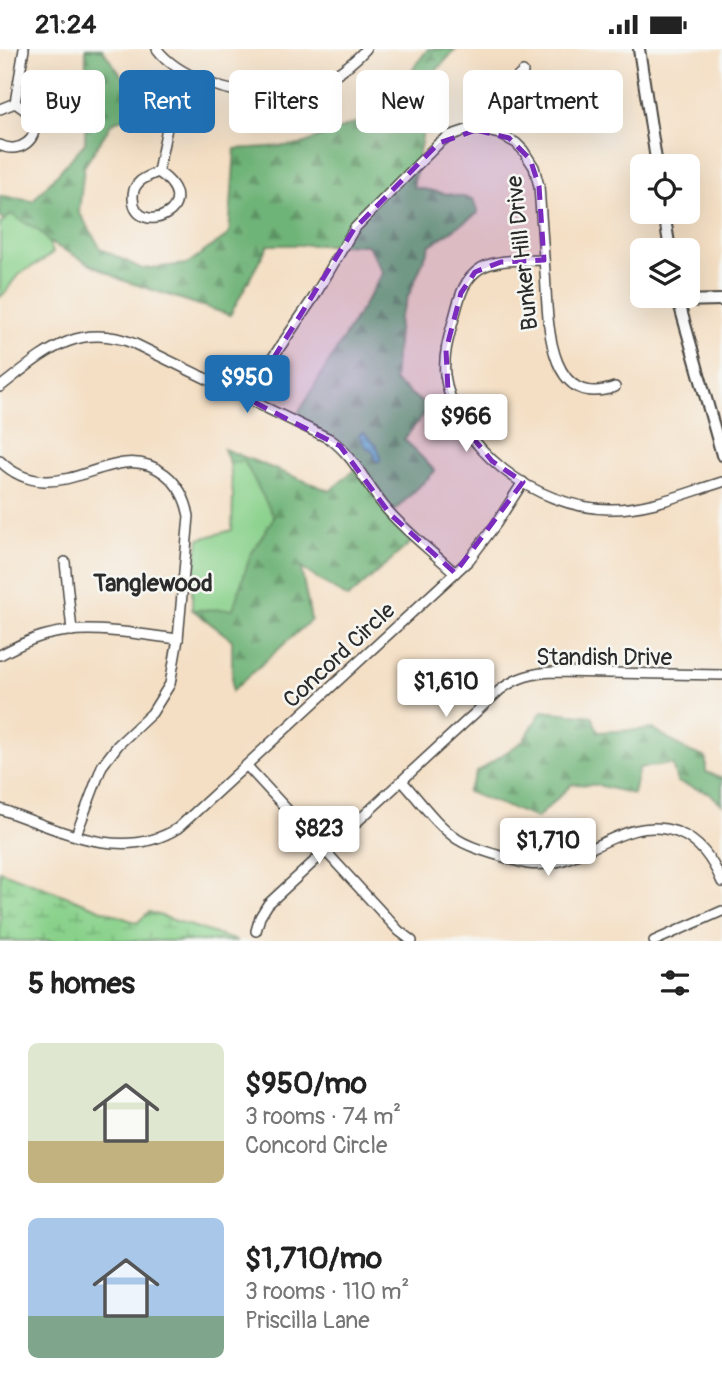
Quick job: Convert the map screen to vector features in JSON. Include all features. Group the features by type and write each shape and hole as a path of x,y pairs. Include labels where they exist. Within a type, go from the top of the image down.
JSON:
{"street":[{"path":"15,103 24,49"},
{"path":"157,49 167,60 183,70"},
{"path":"215,84 238,93 286,93 332,77 366,49"},
{"path":"639,49 655,154"},
{"path":"0,109 15,103"},
{"path":"0,145 9,149 21,147 33,135 31,116 15,103"},
{"path":"248,399 360,222 439,143 463,132"},
{"path":"158,172 166,133"},
{"name":"Bunker Hill Drive","path":"495,133 516,143 534,167 539,186 541,260 549,336 556,361 569,378 582,388 601,392 615,387"},
{"path":"158,172 172,183 177,197 172,212 154,219 138,211 133,197 136,185 158,172"},
{"path":"541,260 489,265 468,279 461,293 444,363 448,390 465,428 492,461 523,482 569,503 610,509 643,506 722,482"},
{"path":"700,299 722,300"},
{"path":"680,308 722,455"},
{"path":"0,387 57,345 86,336 107,336 135,344 340,446 355,462 390,514 455,573"},
{"path":"0,461 28,479 44,481 128,462 146,464 169,477 185,499 190,523 173,672 163,697 152,713 118,745 102,766 76,835 0,809"},
{"name":"Concord Circle","path":"76,835 119,846 136,845 156,840 187,822 455,573 482,544 523,482"},
{"path":"65,562 72,631"},
{"path":"0,655 40,637 72,631 92,630 178,639"},
{"name":"Standish Drive","path":"256,931 268,904 500,690 519,678 554,672 722,675"},
{"path":"247,766 399,931 412,941"},
{"path":"402,781 457,839 509,859 530,864 557,861 632,830 655,827 674,831 696,842 713,862 722,882"},
{"path":"653,941 722,911"}],"highlighted area":[{"path":"476,130 509,138 530,159 539,186 544,260 501,262 475,272 461,293 446,350 448,390 465,428 492,461 523,482 455,573 390,514 340,446 248,399 354,229 439,143"}],"green space":[{"path":"86,49 102,49 119,72 119,120 112,123 84,167 79,212 101,249 142,269 187,264 229,234 235,149 300,145 330,133 342,133 342,128 356,123 356,133 423,133 413,187 473,199 478,213 430,245 399,318 394,381 429,408 404,439 435,471 392,513 417,537 348,598 301,568 311,620 232,691 232,640 193,610 247,530 234,474 224,449 330,491 360,465 295,418 383,273 368,245 268,245 230,315 122,280 0,217 0,196 33,201 85,143 85,133 105,133 105,70 86,70"},
{"path":"428,49 456,49 437,70 412,70"},
{"path":"11,214 40,232 53,252 19,275 0,297 0,224"},
{"path":"244,461 274,517 250,556 233,609 192,610 192,583 199,539 232,530 230,463"},
{"path":"542,711 592,716 598,732 654,729 686,750 706,758 706,772 722,778 722,804 709,793 677,782 672,764 639,768 633,794 597,785 572,784 537,818 467,792 477,772 523,741"},
{"path":"0,871 137,923 149,912 237,941 0,941"}],"water":[{"path":"363,432 376,445 381,457 379,462 359,435"}],"district":[{"name":"Tanglewood","path":"153,583"}]}
